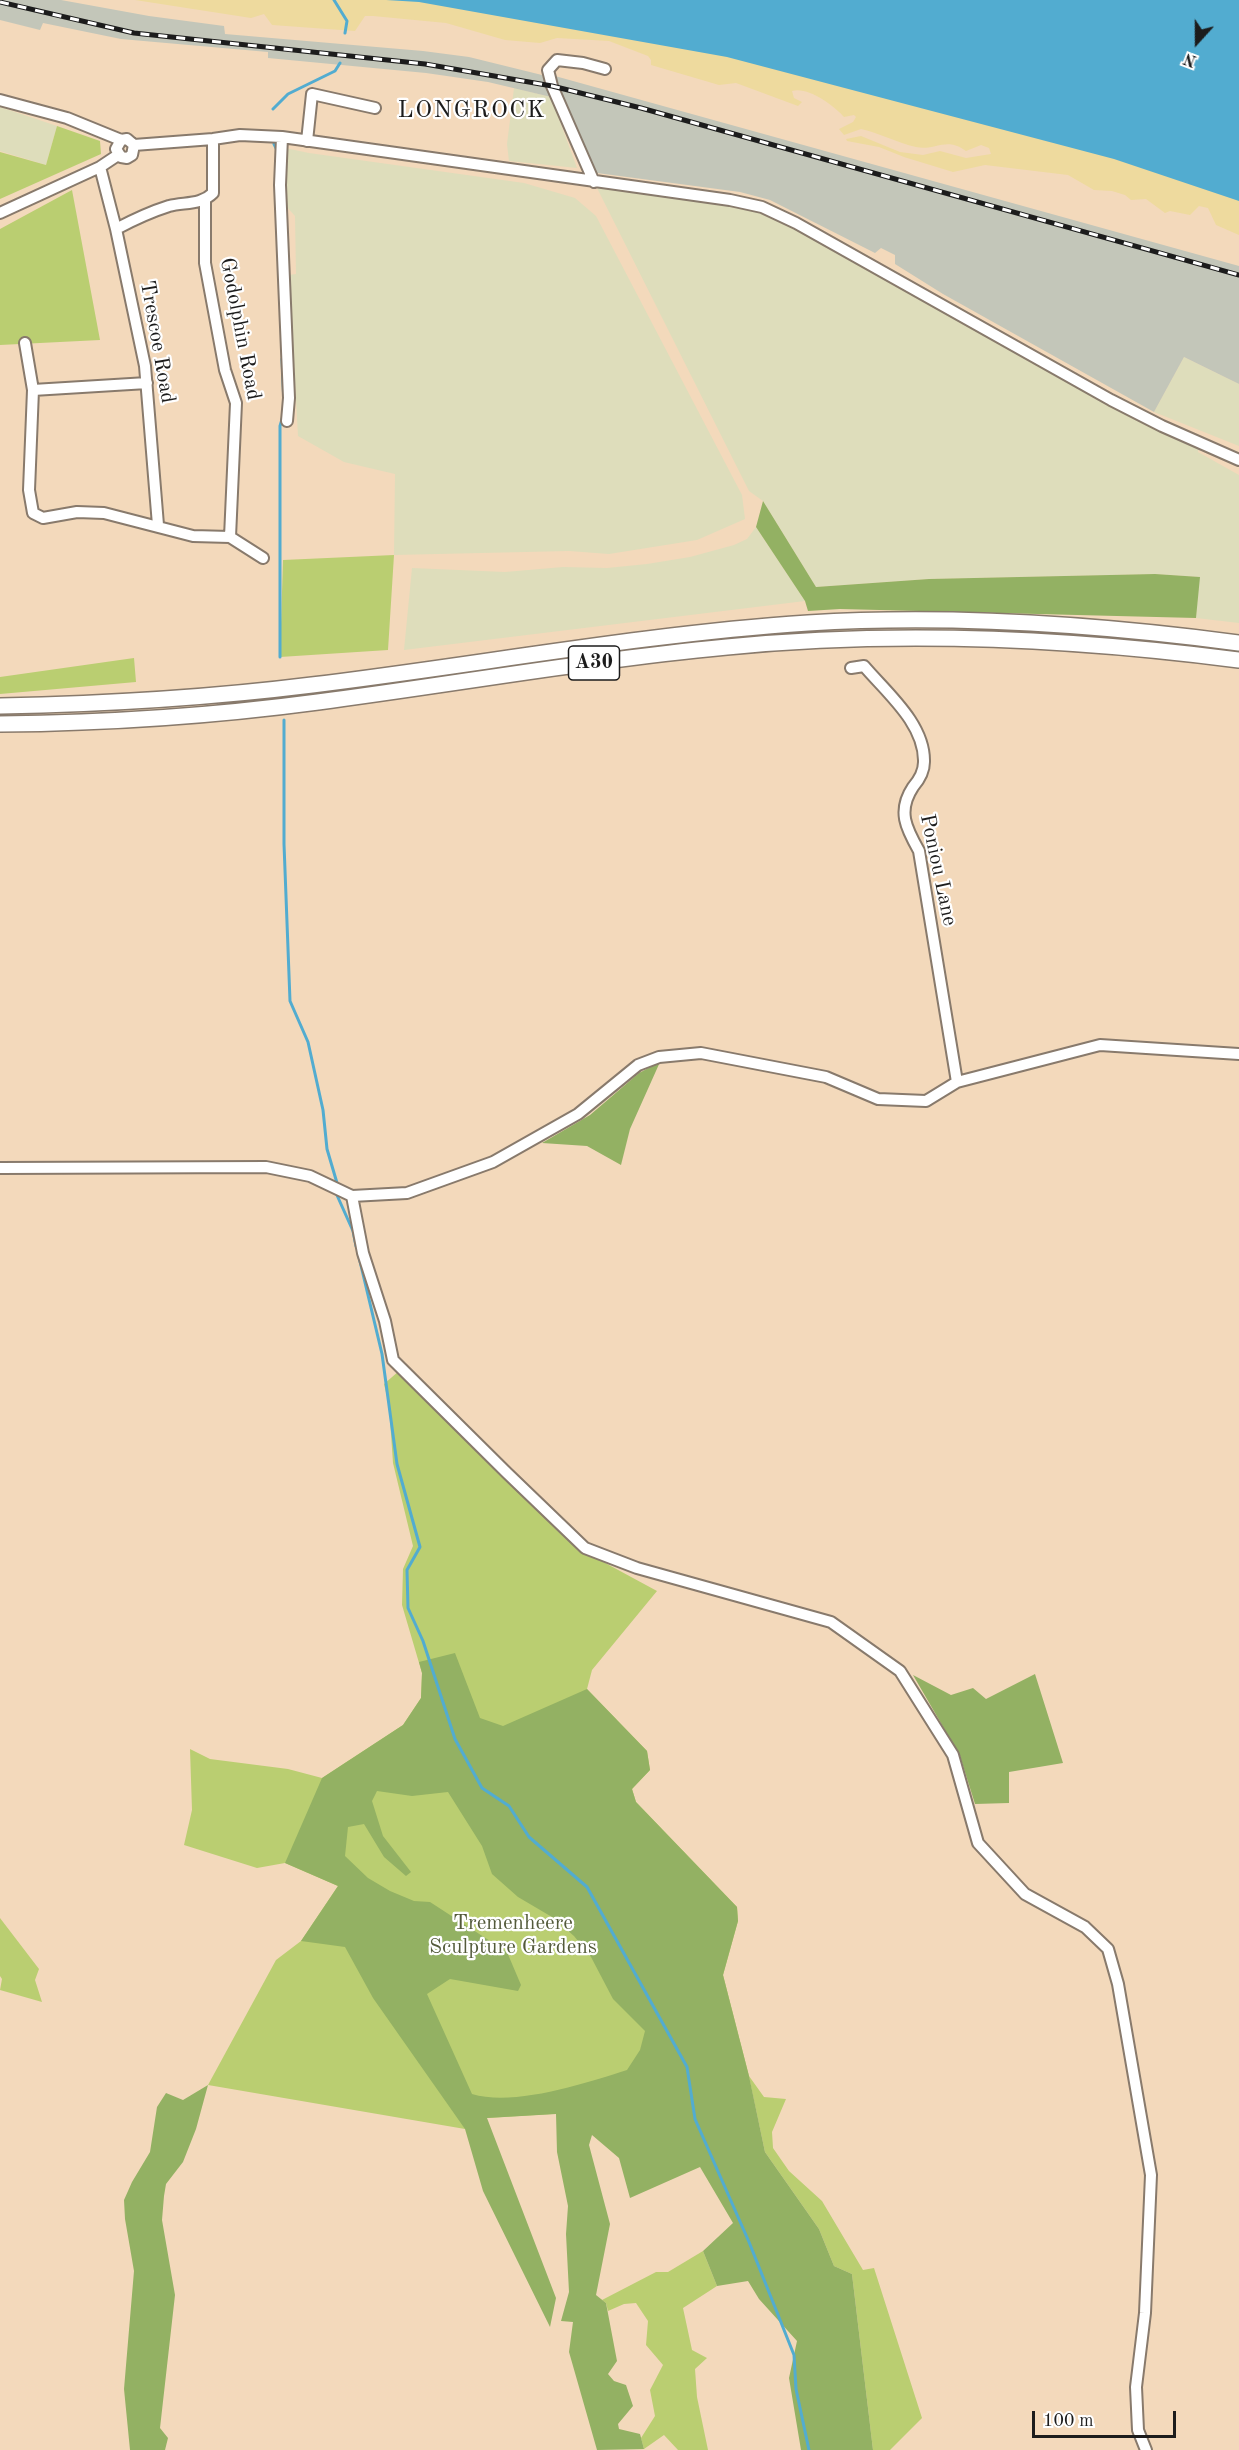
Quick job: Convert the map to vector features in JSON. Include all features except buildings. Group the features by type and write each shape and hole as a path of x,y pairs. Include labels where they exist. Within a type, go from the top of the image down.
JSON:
{"highway":[{"name":"A30","path":"0,706 145,701 310,686 695,633 809,623 994,621 1093,626 1239,643"},
{"name":"A30","path":"0,724 120,720 217,713 316,702 705,649 868,638 972,638 1082,642 1239,660"}],"street":[{"path":"594,182 552,86 548,70 557,60 583,63 605,69"},
{"path":"307,141 312,94 375,108"},
{"path":"0,100 67,118 121,140 130,140 134,145 134,152 130,157 123,158 118,155 116,146 121,140"},
{"path":"134,145 213,140 240,135 282,137 730,200 762,207 796,223 1111,400 1162,426 1239,460"},
{"path":"282,137 280,185 289,398 287,421"},
{"name":"Godolphin Road","path":"213,140 213,193 205,200 205,263 225,370 236,403 230,537"},
{"path":"0,213 100,167 118,155"},
{"name":"Trescoe Road","path":"100,167 116,229 147,384 158,525"},
{"path":"116,229 170,206 205,200"},
{"path":"25,344 33,390 29,490 33,513 43,518 77,512 104,513 158,525 193,536 230,537 263,558"},
{"path":"33,390 147,384"},
{"name":"Poniou Lane","path":"851,668 864,666 914,724 922,748 924,763 921,777 906,798 905,825 919,851 957,1082"},
{"path":"0,1168 266,1167 310,1176 352,1196 407,1193 493,1162 578,1114 639,1065 659,1057 701,1053 826,1077 878,1099 926,1101 957,1082 1100,1045 1239,1054"},
{"path":"352,1196 363,1253 385,1321 393,1360 585,1548 658,1575 831,1622 900,1671 953,1755 978,1843 1025,1894 1085,1927 1107,1949 1118,1984 1151,2175 1145,2313 1136,2387 1138,2430 1146,2450"}],"shaded area":[{"path":"0,0 61,0 149,16 224,26 225,34 469,57 542,75 551,97 488,82 426,73 268,58 268,52 121,39 43,23 40,30 0,20"},
{"path":"555,76 1239,266 1239,384 1184,357 1154,412 943,294 895,264 895,255 881,248 875,253 770,200 740,192 597,173 579,138"},
{"path":"514,88 551,97 577,168 509,161 507,144"},
{"path":"0,107 57,126 46,165 0,151"},
{"path":"285,148 524,183 575,198 596,216 742,495 745,519 697,540 609,554 569,551 394,555 395,474 344,462 298,436 289,275 296,274 295,216 285,205"},
{"path":"594,182 762,207 1200,443 1198,452 1239,475 1239,623 1196,618 1199,577 1155,574 929,579 816,587 763,501 749,491"},
{"path":"1184,357 1239,384 1239,446 1154,412"},
{"path":"756,527 805,601 404,650 412,568 505,572 647,564 690,557 734,545 747,539"}],"green space":[{"path":"57,126 100,141 101,154 0,199 0,152 46,165"},
{"path":"72,190 100,340 0,345 0,229"},
{"path":"763,501 816,587 929,579 1155,574 1200,577 1196,618 840,609 808,611 805,601 756,527"},
{"path":"394,555 388,650 280,657 283,560"},
{"path":"134,658 136,682 0,694 0,677"},
{"path":"660,1062 630,1129 621,1165 587,1146 542,1143 590,1115 639,1073"},
{"name":"Tremenheere Sculpture Gardens","path":"399,1371 522,1496 596,1558 657,1591 592,1670 587,1689 647,1751 650,1770 632,1789 636,1802 737,1907 738,1921 723,1975 749,2076 764,2097 786,2099 772,2132 773,2148 789,2171 822,2201 863,2270 874,2268 922,2418 890,2450 873,2450 852,2274 834,2266 819,2229 765,2152 749,2077 585,2112 487,2118 465,2129 208,2085 276,1960 301,1941 338,1886 285,1863 257,1868 184,1845 192,1810 190,1749 210,1759 288,1769 322,1778 403,1725 421,1698 422,1673 402,1605 403,1569 413,1546 393,1463 389,1405 384,1384"},
{"path":"455,1653 480,1718 503,1726 587,1689 647,1751 650,1770 632,1789 636,1802 737,1907 738,1921 723,1975 749,2076 765,2152 819,2229 834,2266 852,2274 873,2450 801,2450 789,2378 797,2341 759,2299 748,2281 717,2286 703,2251 733,2223 700,2167 630,2198 619,2158 592,2135 589,2145 610,2224 596,2295 606,2303 617,2361 608,2374 614,2381 626,2385 633,2406 618,2424 619,2429 640,2434 644,2449 597,2450 569,2352 573,2322 561,2321 569,2292 566,2234 568,2206 557,2152 556,2114 487,2118 556,2298 550,2327 483,2191 465,2129 373,1998 345,1947 301,1941 338,1886 285,1863 322,1778 403,1725 421,1698 422,1673 419,1662","holes":["377,1791 412,1796 448,1792 482,1846 492,1874 518,1897 552,1917 574,1936 591,1957 613,1999 645,2031 640,2050 627,2070 571,2087 529,2096 508,2098 472,2094 427,1994 450,1979 518,1991 521,1985 507,1952 430,1902 414,1901 368,1878 345,1856 348,1827 364,1824 384,1857 406,1876 411,1872 383,1836 372,1801"]},
{"path":"1035,1674 1063,1763 1009,1772 1009,1803 975,1804 960,1756 913,1675 951,1695 973,1688 986,1699"},
{"path":"0,1918 39,1969 35,1980 42,2002 0,1990 2,1979 0,1976"},
{"path":"208,2085 196,2129 183,2162 166,2184 164,2196 162,2220 175,2295 160,2428 168,2438 165,2450 130,2450 124,2389 134,2271 124,2200 150,2152 157,2107 166,2093 183,2100"},
{"path":"703,2251 717,2286 683,2308 692,2350 707,2358 695,2369 697,2397 708,2450 678,2450 664,2435 644,2449 641,2438 655,2416 650,2390 663,2365 646,2345 648,2321 636,2303 624,2304 608,2311 606,2303 602,2300 656,2272 668,2272"}],"sand":[{"path":"135,0 1239,0 1239,235 1216,225 1208,208 1199,206 1190,215 1170,211 1165,213 1146,199 1131,200 1125,195 1112,191 1094,190 1068,175 985,165 953,172 879,147 847,141 846,139 861,136 900,152 923,155 940,151 966,158 991,154 989,148 981,145 966,151 947,144 916,147 861,129 844,135 839,129 853,122 856,117 854,115 844,117 827,102 805,91 792,91 794,98 802,102 798,106 736,83 719,85 651,65 648,56 609,41 557,38 540,43 505,40 446,23 373,16 365,16 355,31 272,25 264,14 251,18"}],"water":[{"path":"386,0 1239,0 1239,201 1114,159 727,57 419,2"}],"waterway":[{"path":"334,0 347,21 345,33"},
{"path":"273,109 288,94 335,71 340,63"},
{"path":"274,144 278,152"},
{"path":"282,359 284,404"},
{"path":"280,657 280,426 283,416"},
{"path":"284,720 284,844 290,1001 308,1042 323,1110 327,1149 337,1183"},
{"path":"336,1193 353,1231 356,1246"},
{"path":"358,1253 382,1354 397,1464 420,1547 407,1570 408,1608 423,1641 455,1739 482,1788 509,1806 529,1837 587,1887 687,2067 695,2119 749,2242 794,2355 796,2389 809,2450"}],"railway":[{"path":"0,2 134,33 425,64 552,86 641,108 1239,275"}],"district":[{"name":"LONGROCK","path":"472,111"}]}
